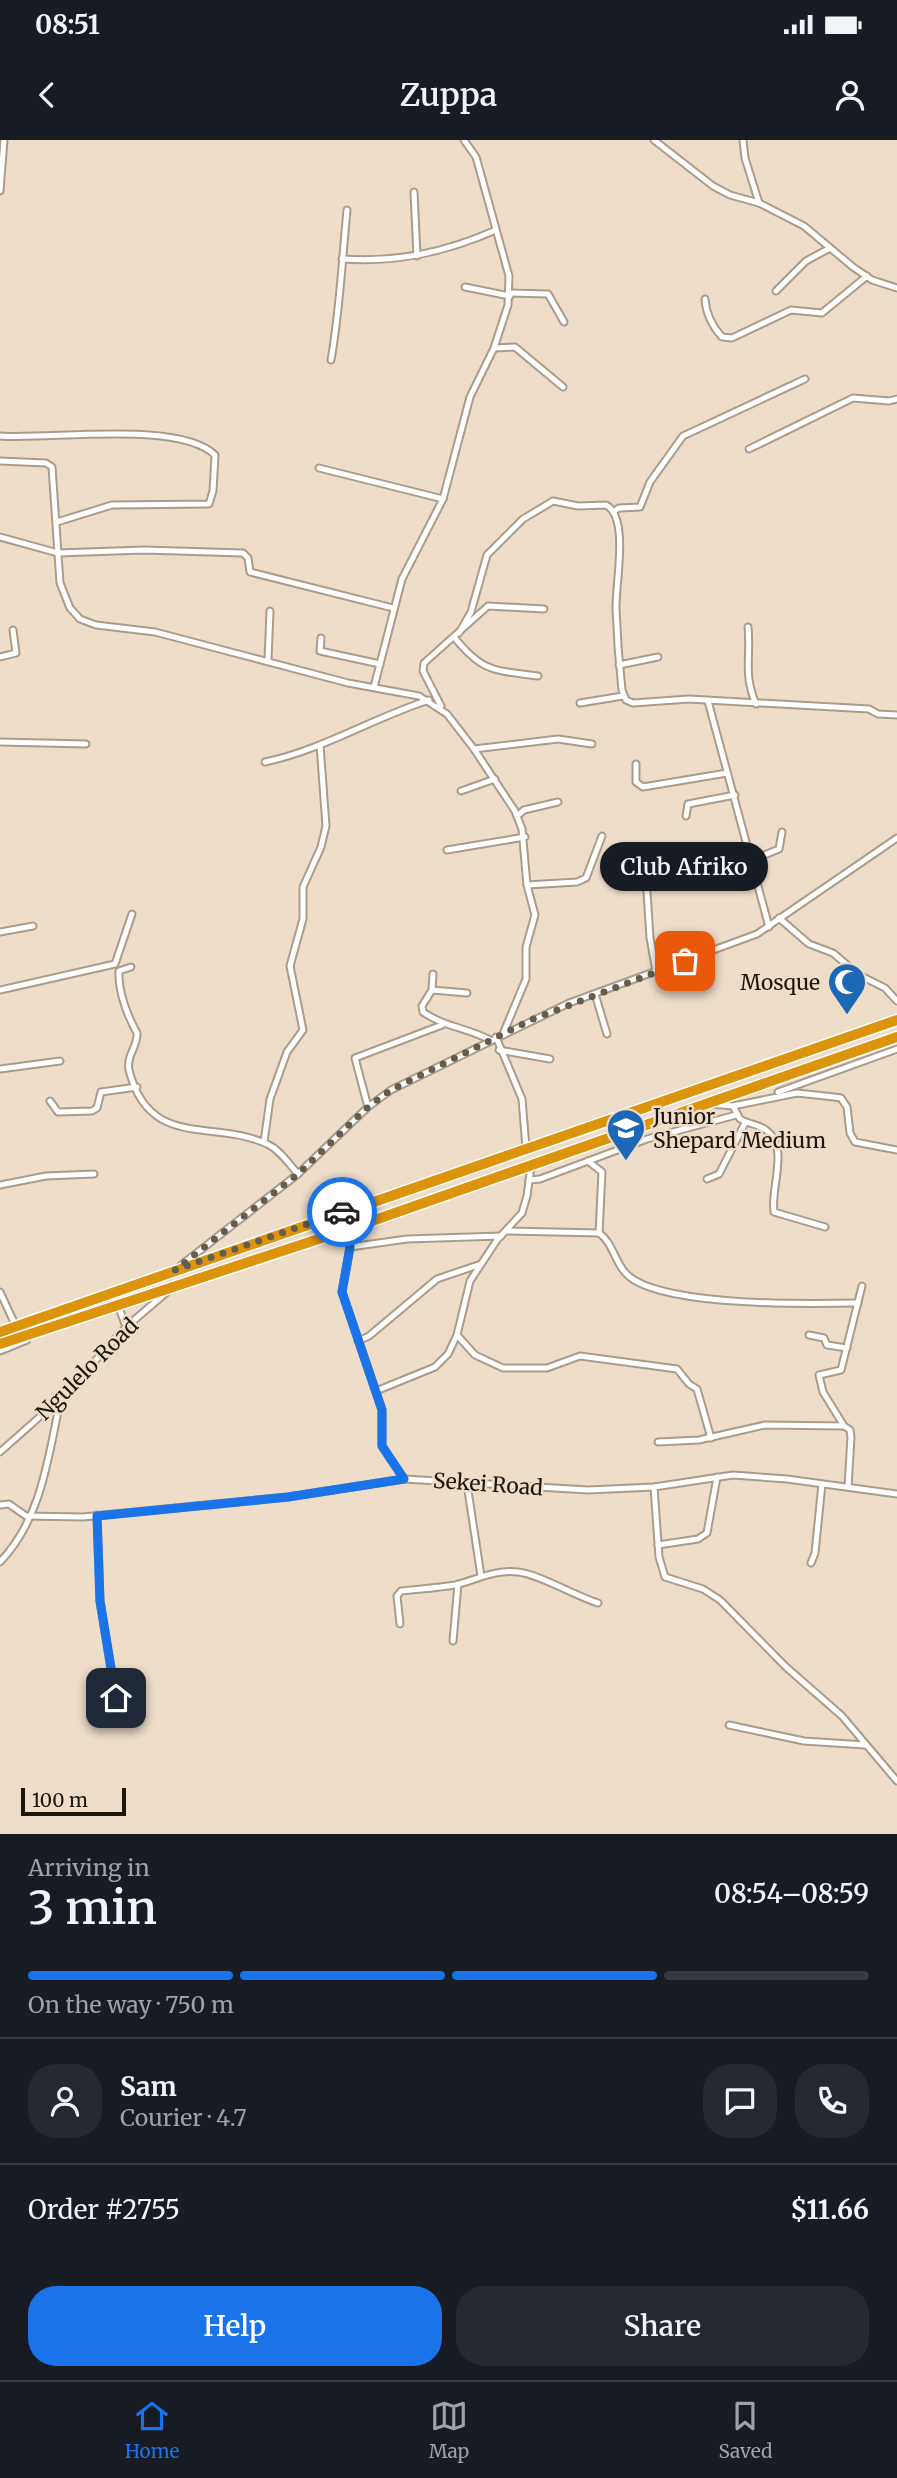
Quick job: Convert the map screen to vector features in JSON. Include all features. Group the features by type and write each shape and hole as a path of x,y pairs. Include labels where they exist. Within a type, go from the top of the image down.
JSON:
{"highway":[{"path":"0,1332 897,1020"},
{"path":"0,1344 350,1229 897,1037"},
{"path":"348,1210 350,1229"},
{"path":"303,1226 307,1243"}],"street":[{"path":"0,191 4,140"},
{"path":"374,687 393,608 405,572 443,499 470,397 494,348 510,295 476,157 464,140"},
{"path":"654,140 713,186 730,195 759,203 804,226 867,276 897,288"},
{"path":"743,140 745,158 759,203"},
{"path":"414,192 417,256"},
{"path":"331,360 341,305 342,259 348,210"},
{"path":"342,259 366,261 417,256 471,241 496,230"},
{"path":"776,290 806,261 830,248"},
{"path":"705,299 706,310 717,332 722,337 733,338 791,310 822,313 867,276"},
{"path":"465,288 510,295 548,294 564,323"},
{"path":"494,348 515,347 562,387"},
{"path":"613,512 619,508 640,507 650,482 683,436 805,379"},
{"path":"749,449 853,398 889,401 897,399"},
{"path":"0,436 80,434 169,438 205,449 215,455 213,491 209,504 112,505 57,522"},
{"path":"0,461 51,465 64,594 80,619 96,625 155,632 429,700 447,714"},
{"path":"319,468 443,499"},
{"path":"456,635 471,612 487,555 523,519 553,502 578,506 606,505 613,512 620,549 616,602 623,696"},
{"path":"0,537 58,553 144,550 243,553 248,558 250,572 393,608"},
{"path":"503,1034 526,979 526,947 535,915 527,885 525,837 517,816 495,779 432,692 422,666 490,605 544,609"},
{"path":"268,660 270,611"},
{"path":"748,627 751,659 746,675 756,704"},
{"path":"0,657 16,653 13,630"},
{"path":"456,635 464,652 484,667 538,676"},
{"path":"321,638 320,651 380,664"},
{"path":"620,666 658,657"},
{"path":"580,703 623,696 633,703 708,701 869,709 878,714 897,715"},
{"path":"265,762 304,753 377,718 429,700"},
{"path":"708,701 769,927"},
{"path":"474,748 558,739 592,744"},
{"path":"0,742 86,744"},
{"path":"264,1142 270,1099 287,1052 303,1031 290,966 303,919 303,887 321,847 326,826 320,744"},
{"path":"636,764 636,782 643,787 727,773"},
{"path":"461,791 495,779"},
{"path":"685,816 688,804 735,795"},
{"path":"517,816 524,810 558,802"},
{"path":"752,860 779,849 782,832"},
{"path":"527,885 577,882 586,878 602,836"},
{"path":"447,850 525,837"},
{"path":"175,1270 298,1174 368,1107 399,1086 503,1034 595,994 743,941 769,927 897,838"},
{"path":"648,892 650,938 656,971"},
{"path":"0,990 115,964 132,914"},
{"path":"779,918 809,944 833,953 859,975 885,988 897,1000"},
{"path":"0,932 33,926"},
{"path":"131,967 119,971 128,1017 137,1033 128,1062 137,1087 149,1108 173,1126 264,1142 275,1149 298,1174"},
{"path":"433,974 432,990 422,1009 442,1025 493,1039 522,1099 526,1148"},
{"path":"432,990 467,993"},
{"path":"595,994 607,1034"},
{"path":"368,1107 355,1058 442,1025"},
{"path":"758,1100 897,1049"},
{"path":"499,1050 550,1059"},
{"path":"0,1069 60,1061"},
{"path":"50,1101 58,1112 92,1111 97,1108 101,1092 137,1087"},
{"path":"707,1103 733,1106 797,1093 841,1098 847,1107 850,1133 855,1142 897,1150"},
{"path":"733,1106 736,1115 746,1123 765,1129 776,1142 778,1159 774,1212 825,1227"},
{"path":"529,1180 695,1123 736,1115"},
{"path":"706,1179 719,1174 746,1123"},
{"path":"588,1161 602,1172 600,1233 632,1279 648,1286 714,1299 813,1304 858,1303"},
{"path":"376,1391 435,1367 448,1354 457,1335 466,1288 500,1236 522,1213 531,1166"},
{"path":"0,1185 46,1176 94,1174"},
{"path":"350,1229 350,1247 341,1290 382,1410 382,1446 404,1479"},
{"path":"507,1231 600,1233"},
{"path":"350,1247 407,1239 500,1236"},
{"path":"358,1341 437,1279 481,1264"},
{"name":"Ngulelo Road","path":"0,1452 61,1398 126,1326 174,1285"},
{"path":"848,1487 852,1437 850,1430 844,1426 823,1392 819,1377 822,1373 840,1371 862,1286"},
{"path":"0,1292 13,1320"},
{"path":"118,1304 126,1326"},
{"path":"0,1351 59,1326"},
{"path":"457,1335 475,1355 503,1368 547,1367 590,1356 677,1369 689,1384 697,1389 710,1438"},
{"path":"810,1335 824,1338 827,1345 847,1348"},
{"path":"0,1562 32,1516 43,1484 61,1398"},
{"path":"658,1442 710,1438 765,1425 844,1426"},
{"name":"Sekei Road","path":"0,1505 9,1504 22,1515 97,1516 288,1497 404,1479 588,1490 654,1488 717,1477 752,1476 897,1494"},
{"path":"658,1545 698,1539 707,1533 717,1477"},
{"path":"467,1483 481,1576"},
{"path":"811,1563 816,1553 822,1483"},
{"path":"654,1488 658,1545 661,1569 665,1577 703,1588 720,1600 786,1667 842,1716 897,1781"},
{"path":"97,1516 100,1601 119,1720"},
{"path":"400,1624 397,1596 401,1591 458,1584 481,1576 520,1572 598,1604"},
{"path":"453,1642 458,1584"},
{"path":"729,1725 804,1741 865,1745"}],"way so far":[{"path":"342,1212 175,1270 298,1174 355,1123 368,1107 391,1090 569,1003 685,961"}],"place":[{"name":"Club Afriko","path":"685,961"},
{"name":"Mosque","path":"847,1016"},
{"name":"Junior Shepard Medium","path":"626,1162"}],"route":[{"path":"116,1698 100,1601 97,1516 288,1497 404,1479 380,1441 382,1410 342,1292 350,1247 347,1230 352,1228 348,1210 342,1212"}]}
